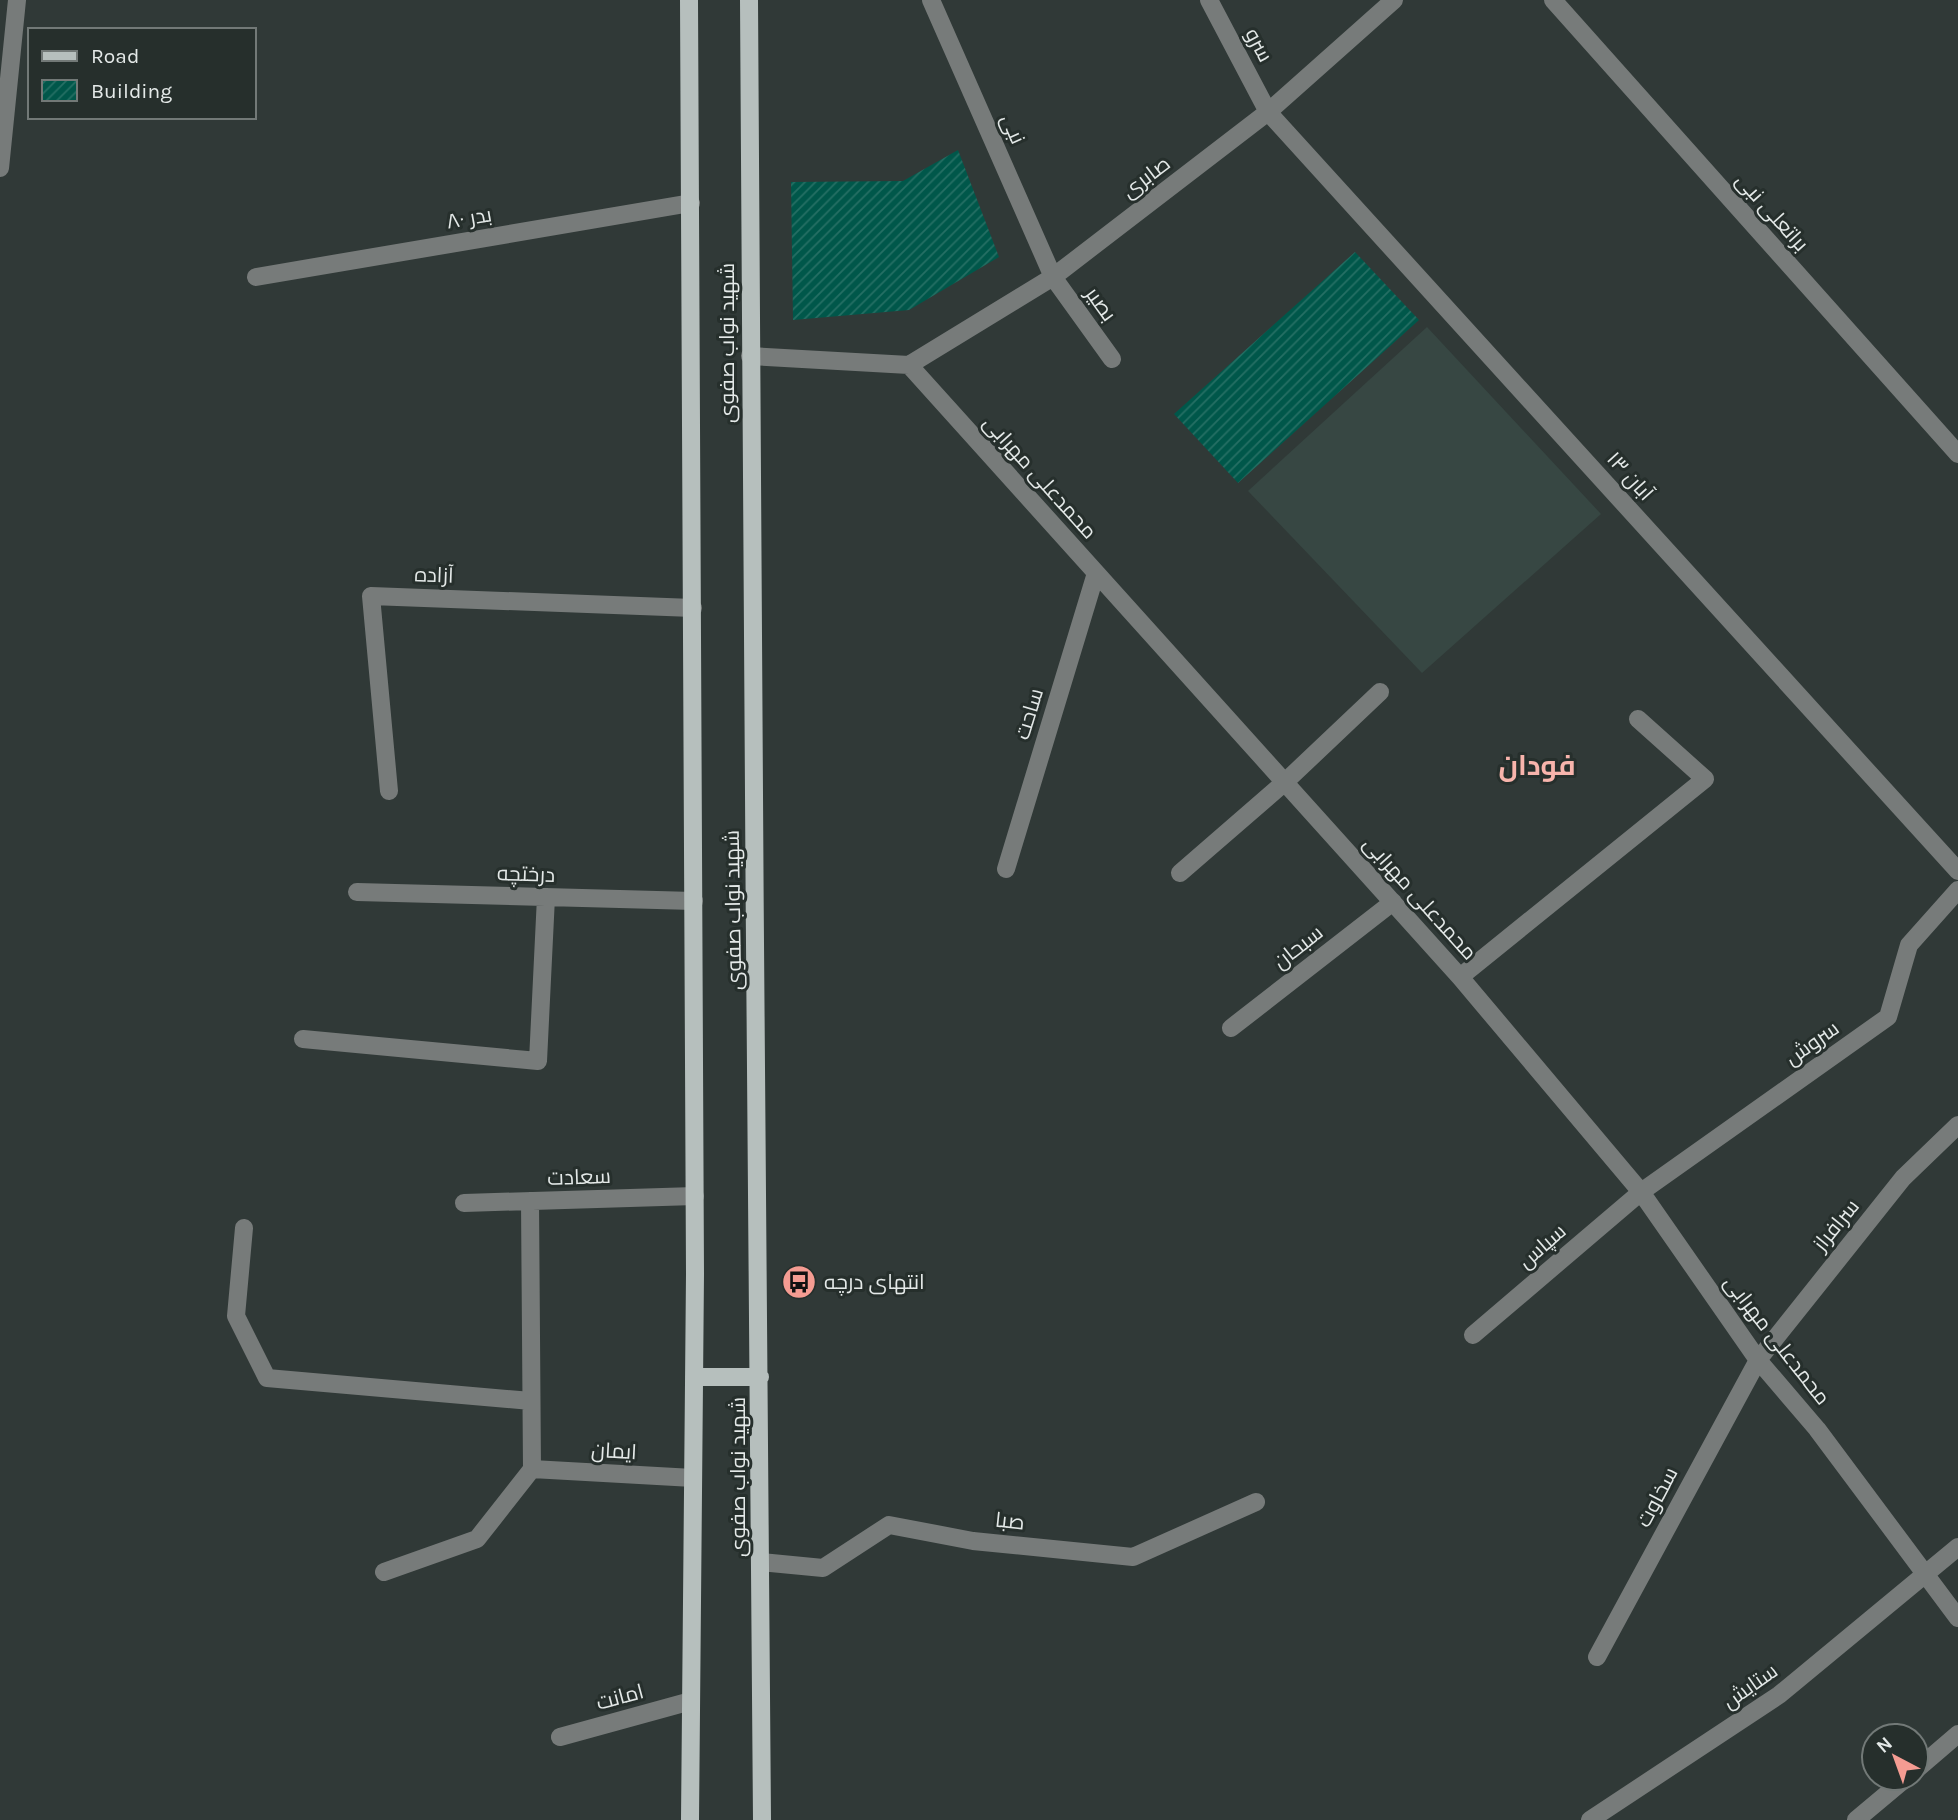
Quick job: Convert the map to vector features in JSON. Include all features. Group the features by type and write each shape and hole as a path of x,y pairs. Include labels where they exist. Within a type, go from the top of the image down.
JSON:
{"main road":[{"name":"شهید نواب صفوی","path":"689,0 695,1196 690,1820"},
{"name":"شهید نواب صفوی","path":"749,0 762,1820"},
{"path":"694,1377 760,1377"}],"street":[{"path":"0,168 17,0"},
{"name":"نبی","path":"931,0 1053,277"},
{"name":"سرو","path":"1209,0 1268,112"},
{"name":"صابری","path":"909,365 1053,277 1268,112 1394,0"},
{"name":"براتعلی نبی","path":"1553,0 1958,454"},
{"name":"۱۳ آبان","path":"1268,112 1958,872"},
{"name":"بدر ۸۰","path":"256,277 691,203"},
{"name":"بصیر","path":"1053,277 1112,359"},
{"path":"750,355 909,365"},
{"name":"محمدعلی مهرابی","path":"909,365 1460,977 1641,1192 1758,1360 1817,1429 1958,1618"},
{"name":"ساحت","path":"1006,869 1096,573"},
{"name":"آزاده","path":"388,791 371,596 693,608"},
{"path":"1180,873 1284,782 1380,692"},
{"path":"1460,977 1705,779 1638,719"},
{"name":"سروش","path":"1641,1192 1888,1017 1909,945 1958,890"},
{"name":"درختچه","path":"358,892 694,901"},
{"path":"303,1039 538,1061 546,897"},
{"name":"سبحان","path":"1231,1028 1393,902"},
{"name":"سرافراز","path":"1758,1360 1903,1178 1958,1125"},
{"name":"سپاس","path":"1473,1335 1641,1192"},
{"name":"سعادت","path":"464,1203 695,1196"},
{"path":"384,1572 477,1539 532,1469 530,1201"},
{"path":"244,1227 236,1316 267,1378 531,1401"},
{"name":"سخاوت","path":"1597,1657 1758,1360"},
{"name":"ایمان","path":"532,1469 693,1478"},
{"name":"صبا","path":"761,1562 823,1568 889,1525 973,1541 1133,1557 1256,1502"},
{"name":"ستایش","path":"1590,1820 1779,1695 1958,1547"},
{"name":"امانت","path":"560,1737 691,1701"},
{"path":"1930,1758 1958,1734"},
{"path":"1856,1820 1889,1792"}],"shaded area":[{"path":"1427,327 1601,514 1422,673 1248,491"}],"building":[{"path":"958,150 999,257 909,310 793,320 791,182 903,181"},
{"path":"1355,252 1419,320 1238,483 1174,414"}],"place":[{"name":"انتهای درچه","path":"799,1282"}],"district":[{"name":"فودان","path":"1537,765"}]}
